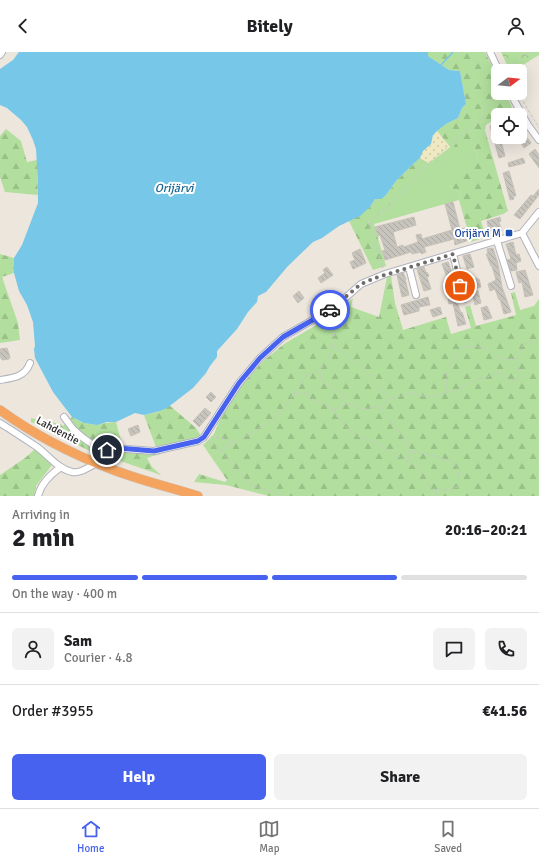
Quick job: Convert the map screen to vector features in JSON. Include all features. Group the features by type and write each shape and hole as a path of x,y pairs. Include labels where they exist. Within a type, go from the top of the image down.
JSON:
{"highway":[{"name":"Lahdentie","path":"0,410 12,419 60,446 111,469 198,496"}],"street":[{"path":"490,52 496,64"},
{"path":"514,100 528,125 539,140"},
{"path":"64,416 77,433 102,454 113,448 154,451 193,443 204,437 239,383 260,358 283,337 335,307 361,284 409,267 522,233 539,212"},
{"path":"522,233 539,266"},
{"path":"497,241 511,286"},
{"path":"453,254 464,299"},
{"path":"409,267 416,295"},
{"path":"0,380 19,376 28,370 30,363"},
{"path":"0,423 38,448 61,467 74,472 80,472 93,465"},
{"path":"38,496 45,481 61,467"}],"path":[{"path":"513,64 530,52"},
{"path":"384,270 368,222 384,211 429,163 482,117 491,98"},
{"path":"522,100 539,128"},
{"path":"335,307 336,330 329,357 320,370 320,378 325,384 343,394 347,404"},
{"path":"333,410 347,404 353,405 360,409 379,407 390,399 410,393 429,397 458,390 478,379 488,377 497,372 504,375 508,380 515,380 520,376 516,359 523,345 539,339"},
{"path":"332,346 340,350 353,361 390,399"},
{"path":"447,392 446,372 460,348 473,346 485,348 500,359 516,359"},
{"path":"220,451 268,423 280,413 306,376 314,371 320,370"},
{"path":"294,393 306,394 333,410 347,428 358,436 377,443 423,472 428,478 428,486 435,490 451,490 459,486 460,482 458,467 453,462 443,458 411,451 401,434 379,407"},
{"path":"204,437 223,438 234,443"},
{"path":"204,437 220,451 249,484 282,496"},
{"path":"407,461 411,451"},
{"path":"435,490 436,496"}],"green space":[{"path":"428,52 485,52 491,64 491,100 508,100 512,107 491,108 491,122 486,125 485,130 508,211 481,221 486,237 471,242 459,200 461,194 449,186 465,163 478,158 474,147 450,147 437,131 446,124 458,118 462,108 466,104 460,71 449,70 428,56"},
{"path":"501,52 539,52 539,55 524,64 507,64"},
{"path":"6,129 21,141 27,162 37,160 38,195 5,192 0,177 0,136"},
{"path":"450,147 474,147 478,158 449,186 461,194 459,200 374,224 369,224 368,222 384,211 429,163"},
{"path":"420,158 429,163 384,211 368,222 369,224 374,224 386,266 373,270 349,221 370,207 375,199 386,195 396,181"},
{"path":"0,254 14,258 14,273 2,277 18,323 20,340 0,343"},
{"path":"391,276 395,303 403,330 446,317 451,334 471,328 465,307 470,305 476,326 516,315 511,293 515,292 520,310 534,306 539,299 539,496 269,496 226,485 194,482 199,474 225,482 227,480 203,445 214,434 222,415 243,384 262,362 284,344 335,314 353,298 351,307 379,317 387,277"},
{"path":"169,405 196,428 201,436 195,440 156,447 144,415 161,411"},
{"path":"72,417 89,424 116,422 122,444 102,446 92,452 31,422 31,418 60,424 63,426"},
{"path":"35,449 52,465 36,486 34,496 0,496 0,475 25,458"},
{"path":"114,451 151,454 170,451 147,458 152,467 161,475 106,456"}],"sand":[{"path":"437,131 450,147 429,163 420,158 423,151 432,142 433,135"}],"water":[{"name":"Orijärvi","path":"19,52 428,52 428,56 449,70 460,71 466,104 462,108 458,118 446,124 433,135 431,144 423,151 420,158 396,181 386,195 381,199 375,199 370,207 360,216 339,226 322,238 313,242 288,266 266,292 258,296 257,302 248,312 237,329 217,351 217,357 193,388 167,408 160,411 144,415 135,413 116,422 107,422 97,425 84,423 72,417 53,392 35,358 33,322 27,305 19,291 14,273 14,258 22,245 38,203 36,149 33,140 27,127 21,120 7,108 0,105 0,69 13,60"}],"building":[{"path":"527,138 531,143 524,148 521,144 527,144"},
{"path":"495,144 502,144 505,156 499,158"},
{"path":"535,149 539,155 539,168 529,154"},
{"path":"523,158 525,163 509,167 508,163"},
{"path":"509,171 516,196 513,196 514,199 510,200 503,173"},
{"path":"539,189 539,195 520,219 514,215 531,195 533,196"},
{"path":"453,202 460,229 465,228 469,240 455,245 454,239 424,247 426,252 421,254 421,252 412,254 411,252 385,260 382,251 385,250 380,235 378,236 375,227 414,217 416,225 393,232 397,247 403,245 404,247 418,242 416,235 421,234 422,239 452,230 445,204"},
{"path":"500,217 501,221 499,222 502,231 490,234 487,221"},
{"path":"513,242 516,255 519,254 521,261 516,263 517,270 511,271 507,260 511,259 506,244"},
{"path":"493,248 498,264 502,287 511,312 504,314 500,299 499,300 495,289 490,291 488,284 496,280 492,266 486,254 488,254 487,249"},
{"path":"360,249 366,263 353,269 350,262 355,260 352,253"},
{"path":"470,254 474,267 467,269 463,256"},
{"path":"448,262 456,284 454,285 458,305 466,324 458,326 453,303 449,304 447,292 449,291 448,289 451,288 442,264"},
{"path":"327,267 333,275 321,283 318,278 325,273 323,270"},
{"path":"424,267 429,276 427,277 431,289 424,291 417,269"},
{"path":"525,270 533,295 525,297 522,282 519,283 516,272"},
{"path":"403,273 406,279 409,295 402,297 397,275"},
{"path":"473,279 479,279 481,287 474,289 472,281"},
{"path":"299,291 304,298 298,303 293,296"},
{"path":"478,291 481,303 475,305 472,293"},
{"path":"428,297 430,305 419,307 419,311 404,315 401,305"},
{"path":"487,306 492,318 484,320 481,308"},
{"path":"440,307 442,314 433,317 430,310"},
{"path":"7,348 10,357 9,359 2,360 0,356 0,349"},
{"path":"211,392 216,397 211,402 206,397"},
{"path":"205,408 211,413 199,427 193,421"},
{"path":"138,425 140,432 131,436 128,429"}],"waterway":[{"path":"441,65 453,52"}],"way so far":[{"path":"330,310 361,284 375,278 453,254 460,286"}],"place":[{"name":"Orijärvi M","path":"509,233"}],"route":[{"path":"107,450 113,448 126,448 154,451 198,441 204,437 220,410 239,383 260,358 283,337 330,310"}]}
